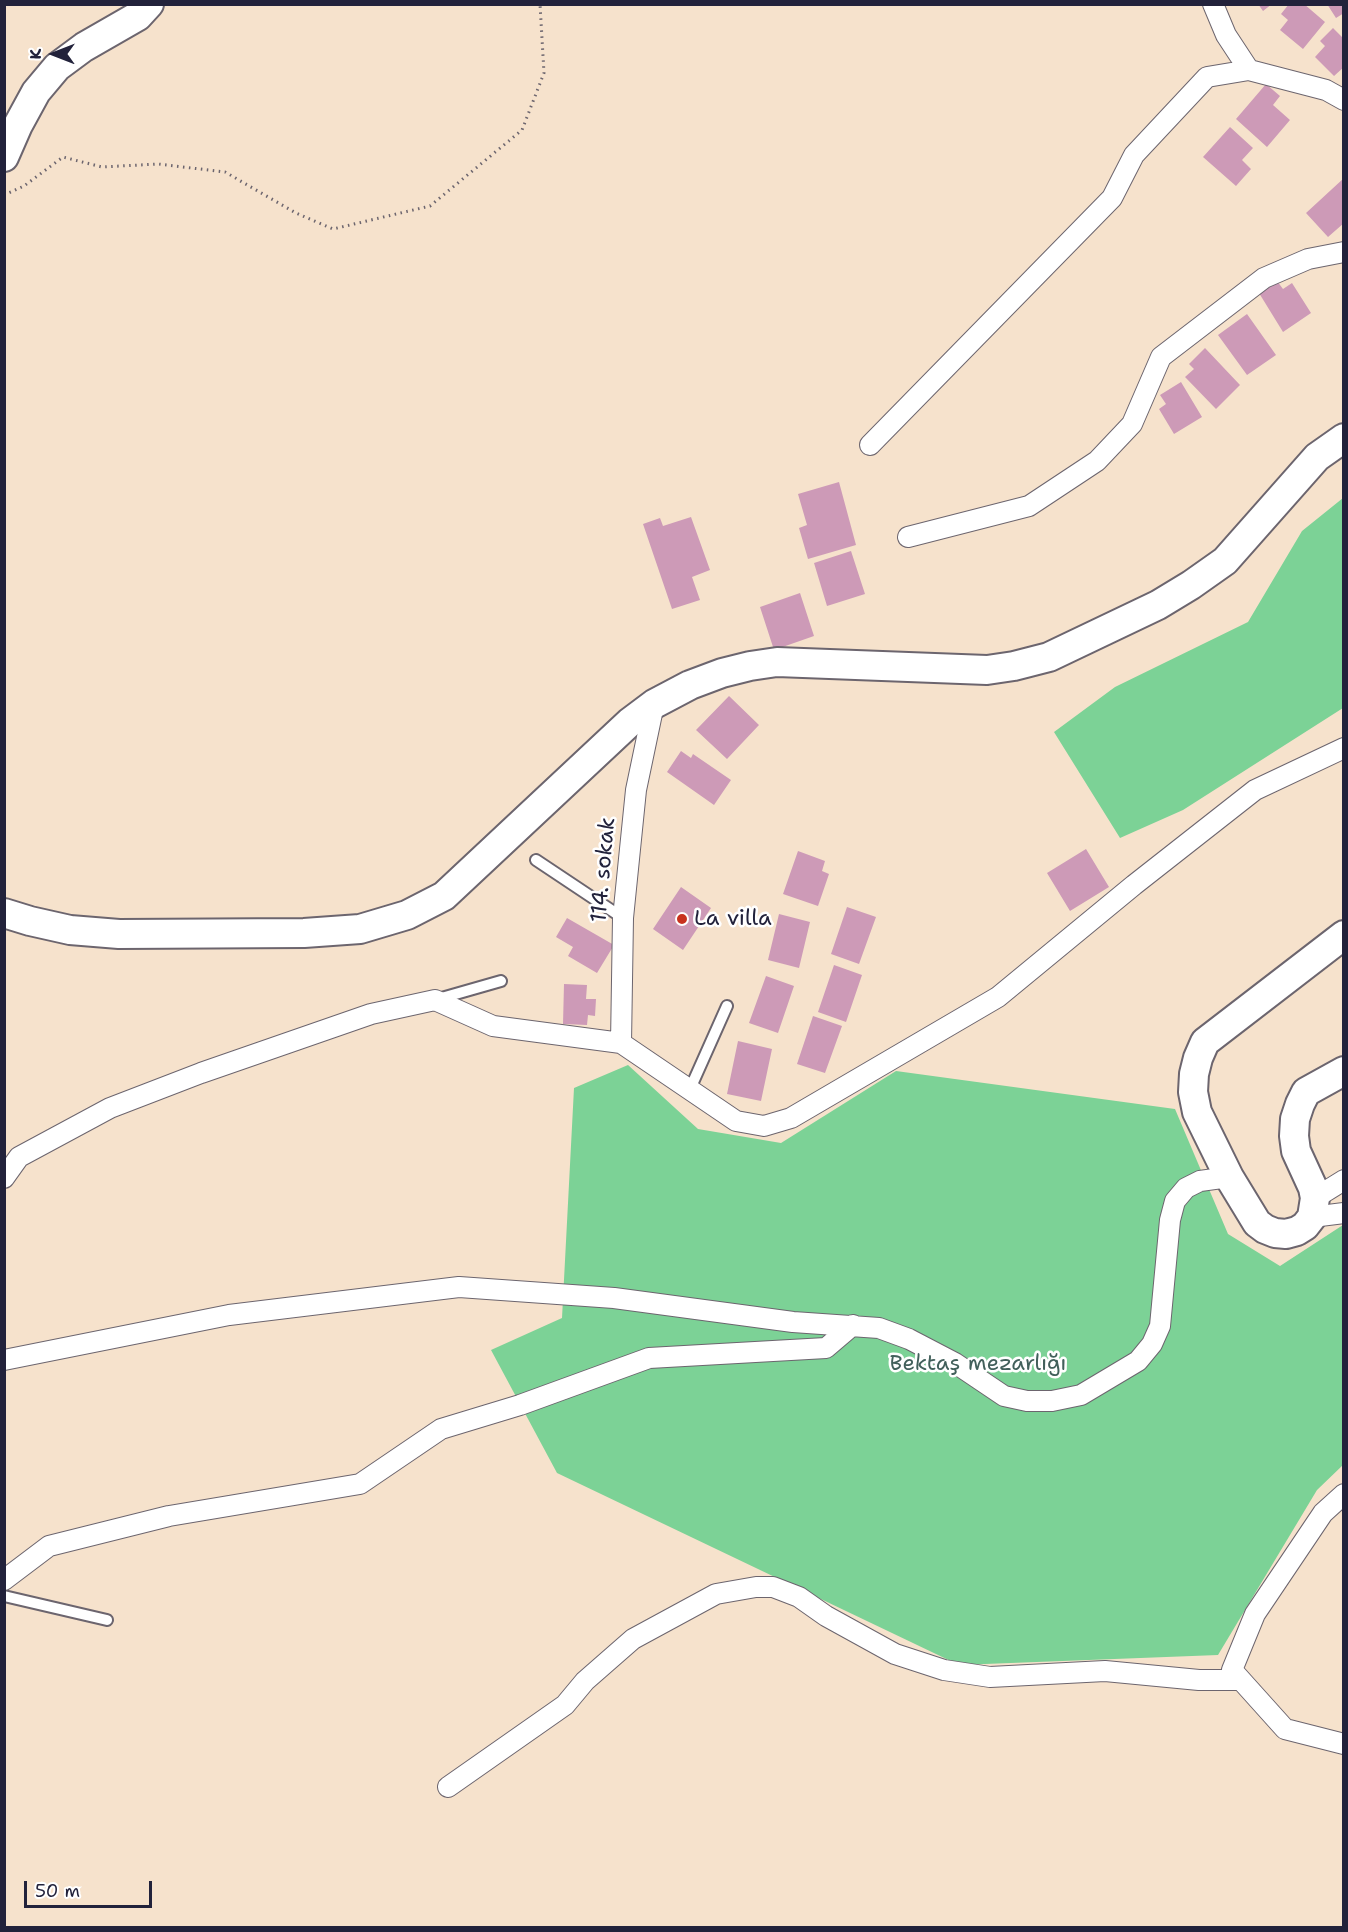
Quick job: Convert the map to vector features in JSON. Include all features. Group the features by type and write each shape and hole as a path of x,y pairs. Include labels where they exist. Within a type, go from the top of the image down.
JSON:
{"street":[{"path":"4,157 36,92 57,67 84,47 138,16 149,4"},
{"path":"1213,4 1226,35 1249,70"},
{"path":"870,445 1112,198 1134,155 1207,77 1249,70 1326,90 1344,100"},
{"path":"908,537 1029,506 1096,461 1132,424 1161,357 1264,278 1308,259 1344,252"},
{"path":"4,913 70,930 119,934 304,933 360,929 407,915 444,896 630,723 654,704 690,685 722,672 777,663 987,670 1049,657 1158,605 1225,561 1317,457 1344,438"},
{"name":"114. sokak","path":"621,1043 623,918 636,790 654,704"},
{"path":"4,1178 12,1159 110,1108 371,1014 435,1000 493,1026 621,1043 736,1121 764,1126 791,1118 998,997 1134,885 1256,790 1344,748"},
{"path":"1344,935 1205,1042 1194,1074 1193,1092 1197,1112 1229,1177 1257,1223 1265,1229 1286,1234 1297,1231 1305,1226 1314,1208 1344,1180"},
{"path":"1314,1208 1313,1188 1296,1151 1295,1119 1306,1092 1344,1071"},
{"path":"4,1360 230,1315 459,1287 614,1298 793,1322 879,1328 909,1339 954,1363 1004,1396 1027,1401 1052,1401 1081,1395 1138,1361 1152,1344 1160,1326 1170,1220 1175,1201 1186,1188 1200,1181 1229,1177"},
{"path":"1314,1208 1344,1213"},
{"path":"4,1580 49,1546 169,1516 360,1484 441,1428 520,1405 649,1358 826,1348 853,1325"},
{"path":"1344,1494 1323,1513 1256,1614 1232,1670 1285,1730 1344,1744"},
{"path":"448,1786 565,1705 585,1681 633,1639 716,1594 756,1587 773,1587 800,1597 825,1616 895,1654 944,1670 990,1677 1105,1671 1200,1680 1241,1680"}],"lane":[{"path":"536,860 623,918"},
{"path":"435,1000 501,981"},
{"path":"690,1089 726,1006"},
{"path":"4,1596 107,1620"}],"path":[{"path":"4,195 24,186 63,157 102,167 158,164 225,172 296,213 333,229 430,206 522,130 544,73 540,4"}],"green space":[{"path":"1343,498 1343,708 1183,810 1120,838 1054,732 1115,687 1248,622 1302,531"},
{"name":"Bektaş mezarlığı","path":"628,1065 698,1129 781,1143 896,1071 1175,1109 1228,1234 1280,1266 1343,1225 1343,1465 1317,1490 1218,1655 959,1665 557,1473 491,1350 562,1318 574,1088"}],"building":[{"path":"1258,4 1272,4 1263,11"},
{"path":"1289,4 1304,4 1325,22 1303,49 1280,30 1288,20 1281,14"},
{"path":"1327,4 1344,4 1344,13 1336,18"},
{"path":"1333,28 1344,39 1344,67 1334,76 1315,57 1325,46 1320,41"},
{"path":"1266,84 1280,96 1273,105 1290,120 1267,147 1236,119"},
{"path":"1230,127 1253,148 1242,160 1251,169 1236,186 1203,157"},
{"path":"1344,178 1344,223 1328,237 1306,213"},
{"path":"1277,281 1283,289 1292,283 1311,313 1283,332 1259,293"},
{"path":"1247,314 1276,355 1247,375 1218,335"},
{"path":"1205,348 1240,385 1216,409 1185,377 1194,369 1189,364"},
{"path":"1181,382 1202,417 1174,434 1159,409 1166,404 1160,395"},
{"path":"839,482 856,545 808,559 799,528 807,525 798,494"},
{"path":"691,517 710,570 692,577 700,600 672,609 643,524 660,518 663,526"},
{"path":"851,551 865,594 827,606 814,563"},
{"path":"800,593 814,636 774,650 760,607"},
{"path":"729,696 759,725 727,759 696,730"},
{"path":"681,751 691,758 693,754 731,780 714,805 667,772"},
{"path":"1086,849 1109,887 1070,911 1047,873"},
{"path":"798,851 825,861 822,871 829,874 818,906 783,894"},
{"name":"La villa","path":"681,887 711,908 683,950 653,929"},
{"path":"847,907 876,917 859,964 831,954"},
{"path":"779,914 810,922 799,968 768,960"},
{"path":"567,918 614,945 597,973 568,956 573,947 556,937"},
{"path":"834,965 862,975 846,1022 818,1012"},
{"path":"766,976 794,986 778,1033 749,1023"},
{"path":"564,984 587,985 586,999 596,999 595,1016 588,1015 587,1025 563,1024"},
{"path":"813,1016 842,1026 825,1073 797,1064"},
{"path":"738,1041 772,1049 761,1101 727,1094"}],"place":[{"name":"La villa","path":"682,919"}]}
